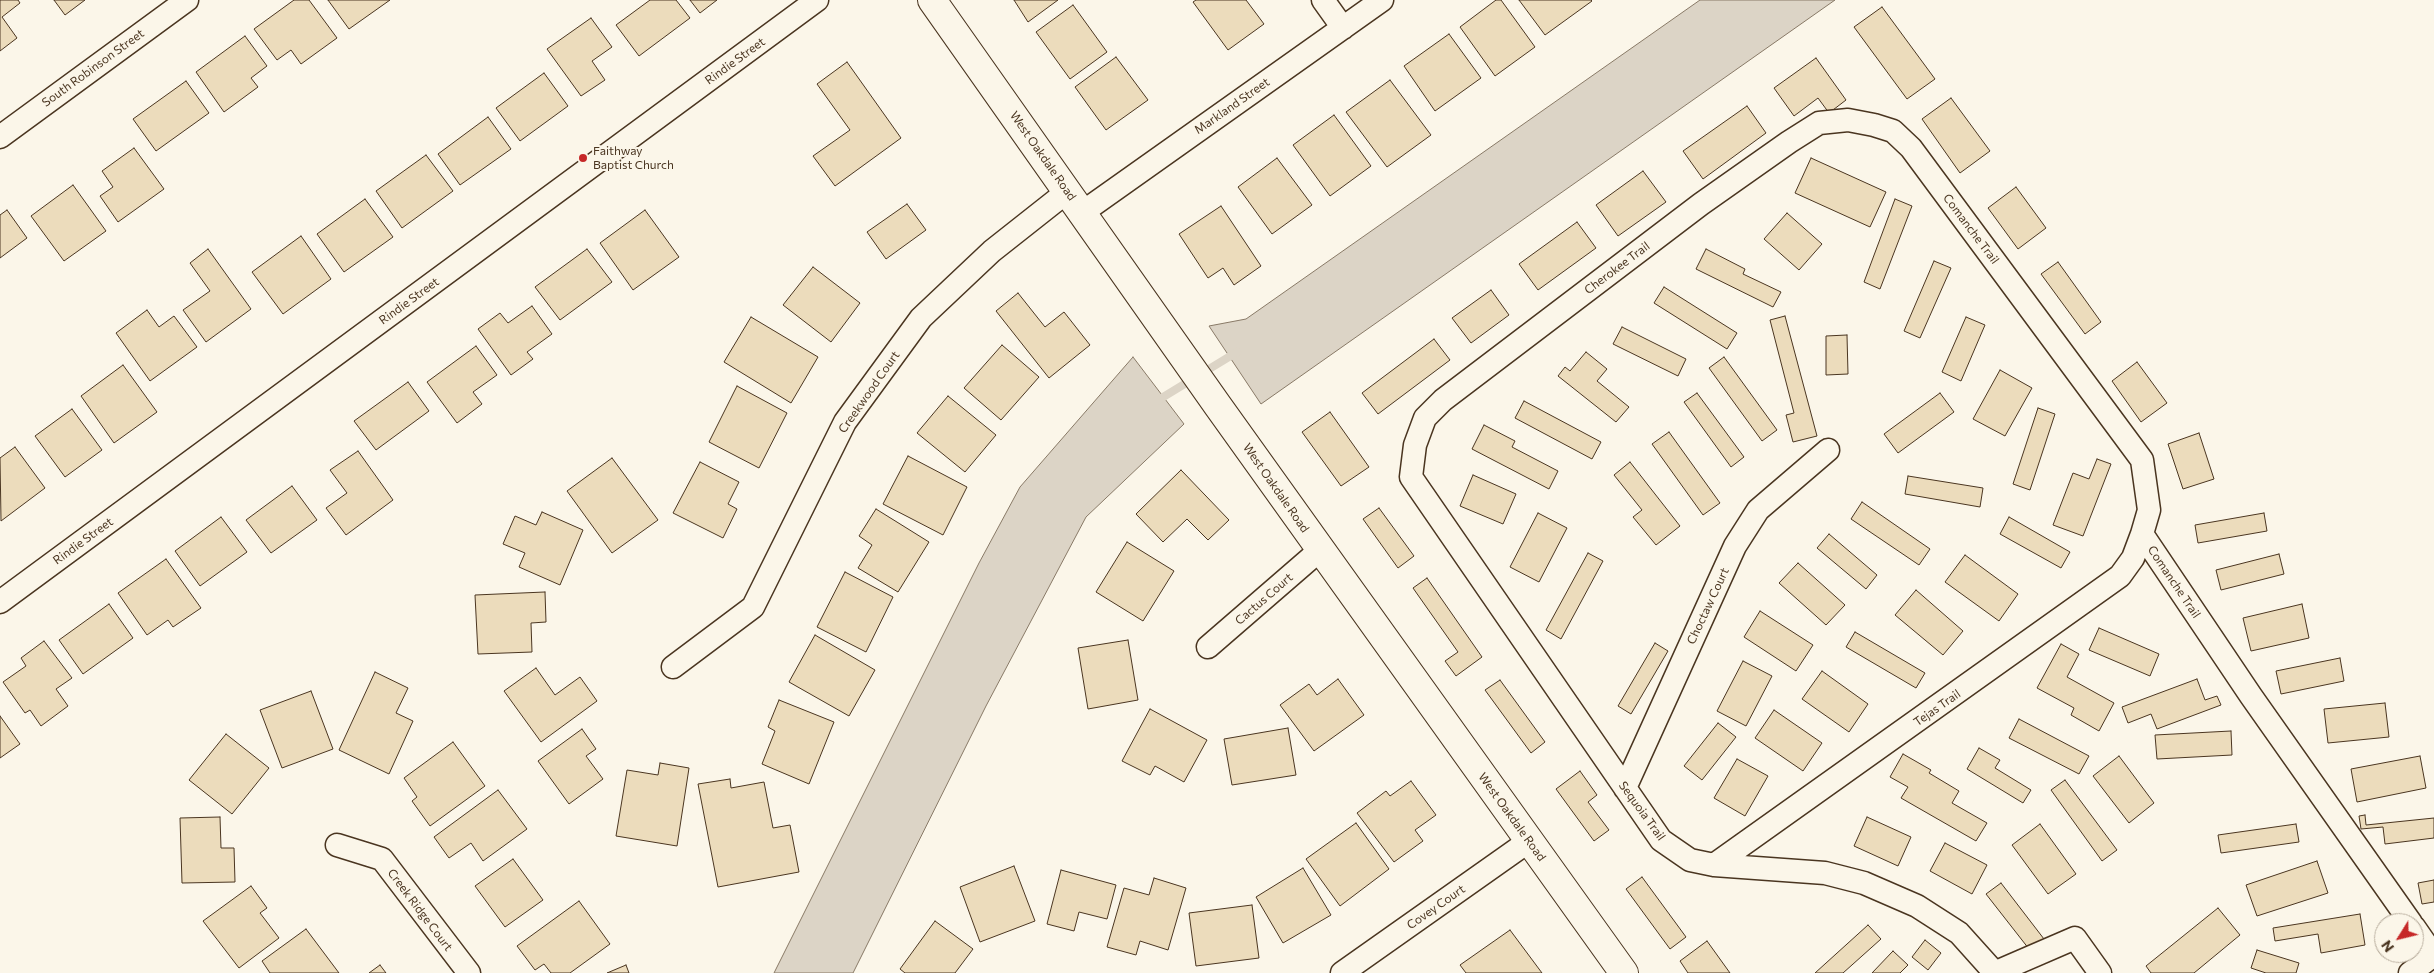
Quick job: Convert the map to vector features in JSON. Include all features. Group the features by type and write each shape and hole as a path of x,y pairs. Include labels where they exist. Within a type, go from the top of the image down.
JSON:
{"street":[{"name":"South Robinson Street","path":"0,137 187,0"},
{"name":"Rindie Street","path":"0,602 817,0"},
{"name":"West Oakdale Road","path":"932,0 1320,550 1624,973"},
{"path":"1323,0 1343,28"},
{"name":"Markland Street","path":"1075,201 1343,28 1382,0"},
{"name":"Cherokee Trail","path":"1411,477 1415,445 1425,418 1451,394 1702,204 1789,142 1819,123 1848,120 1874,125"},
{"name":"Comanche Trail","path":"1874,125 1893,131 1910,148 2142,460 2149,510 2142,534 2251,696 2404,913"},
{"name":"Creekwood Court","path":"673,667 753,608 845,422 921,318 992,251 1075,201"},
{"name":"Choctaw Court","path":"1625,788 1736,546 1758,510 1828,450"},
{"name":"Sequoia Trail","path":"1411,477 1661,840 1690,860 1714,865 1825,873 1864,883 1917,906 1959,933 1995,973"},
{"name":"Tejas Trail","path":"1714,865 2120,576 2133,558 2142,534"},
{"name":"Cactus Court","path":"1208,647 1320,550"},
{"name":"Covey Court","path":"1342,973 1529,841"},
{"name":"Creek Ridge Court","path":"337,845 382,860 469,973"},
{"path":"1995,973 2075,938 2100,973"},
{"path":"2410,973 2434,955 2424,941"}],"shaded area":[{"path":"1700,0 1835,0 1261,404 1209,326 1246,319"},
{"path":"1133,357 1184,424 1086,517 986,706 853,973 774,973 979,563 1020,487"}],"building":[{"path":"0,0 18,0 20,3 2,17 17,38 0,51"},
{"path":"54,0 85,0 65,15"},
{"path":"294,0 309,0 337,38 301,64 291,50 277,60 254,29"},
{"path":"328,0 390,0 349,29"},
{"path":"650,0 676,0 690,18 639,56 616,25"},
{"path":"690,0 717,0 700,13"},
{"path":"1014,0 1058,0 1028,22"},
{"path":"1196,0 1246,0 1264,24 1228,50 1193,2"},
{"path":"1496,0 1501,0 1535,47 1495,76 1460,27"},
{"path":"1519,0 1591,0 1592,1 1545,35"},
{"path":"1073,5 1107,52 1070,79 1036,32"},
{"path":"1882,7 1935,79 1907,99 1854,27"},
{"path":"591,18 612,47 592,61 605,80 581,96 547,49"},
{"path":"1449,34 1481,78 1435,111 1404,66"},
{"path":"245,36 267,66 251,78 258,87 224,112 196,72"},
{"path":"1116,57 1148,100 1106,130 1075,87"},
{"path":"1816,58 1846,100 1829,113 1818,98 1794,116 1774,88"},
{"path":"847,62 901,138 835,186 813,156 850,130 817,84"},
{"path":"544,73 568,106 520,141 496,108"},
{"path":"1390,80 1431,135 1387,167 1346,112"},
{"path":"186,81 209,113 156,151 133,119"},
{"path":"1951,98 1990,151 1960,173 1922,119"},
{"path":"1747,106 1766,133 1703,179 1683,151"},
{"path":"1334,115 1371,166 1330,196 1293,145"},
{"path":"488,117 511,149 460,185 438,154"},
{"path":"134,148 164,189 118,222 100,196 113,187 102,171"},
{"path":"426,155 453,191 402,228 376,191"},
{"path":"1277,158 1312,205 1272,234 1238,187"},
{"path":"1811,158 1886,192 1870,227 1795,193"},
{"path":"1643,171 1666,202 1618,236 1596,205"},
{"path":"73,185 106,231 64,261 31,216"},
{"path":"2016,187 2046,228 2018,249 1988,208"},
{"path":"365,199 393,237 344,272 317,234"},
{"path":"1895,199 1912,206 1880,289 1864,282"},
{"path":"907,204 926,230 886,259 867,232"},
{"path":"1221,206 1261,266 1234,285 1223,268 1208,278 1179,234"},
{"path":"7,210 27,238 0,258 0,215"},
{"path":"645,210 679,257 633,290 600,243"},
{"path":"1787,213 1822,244 1799,270 1764,239"},
{"path":"1577,222 1596,248 1538,290 1519,264"},
{"path":"301,236 331,279 283,314 252,272"},
{"path":"208,249 251,309 206,342 183,310 210,291 190,263"},
{"path":"587,249 612,282 560,320 535,287"},
{"path":"1706,249 1745,269 1743,274 1781,292 1773,307 1696,269"},
{"path":"1934,261 1951,268 1920,338 1904,331"},
{"path":"2058,262 2101,322 2085,334 2041,274"},
{"path":"813,267 860,303 831,342 783,305"},
{"path":"1664,287 1737,333 1727,349 1654,303"},
{"path":"1491,290 1509,315 1471,343 1452,318"},
{"path":"1018,293 1045,327 1064,312 1090,345 1049,378 996,311"},
{"path":"532,306 552,334 527,352 533,359 511,375 478,329 500,313 508,323"},
{"path":"147,310 159,327 174,316 197,347 150,381 116,333"},
{"path":"1785,316 1817,436 1793,442 1786,415 1794,413 1770,320"},
{"path":"751,317 818,357 791,403 724,362"},
{"path":"1966,317 1985,325 1961,381 1942,372"},
{"path":"1622,327 1686,359 1678,376 1613,344"},
{"path":"1847,335 1848,374 1826,375 1826,336"},
{"path":"1434,339 1450,360 1378,414 1362,393"},
{"path":"1002,345 1039,377 1001,420 964,388"},
{"path":"476,346 497,375 473,392 482,404 457,423 427,382"},
{"path":"1586,352 1607,369 1597,381 1629,407 1616,422 1558,376 1565,367 1570,371"},
{"path":"1724,357 1777,430 1762,441 1709,368"},
{"path":"2137,362 2167,403 2141,422 2112,381"},
{"path":"123,365 157,412 114,443 81,396"},
{"path":"2000,370 2032,388 2005,436 1973,419"},
{"path":"408,382 429,411 376,450 354,421"},
{"path":"737,386 787,413 759,468 709,442"},
{"path":"1697,393 1744,457 1731,467 1684,402"},
{"path":"1940,393 1954,412 1898,453 1884,434"},
{"path":"948,396 996,435 965,472 917,433"},
{"path":"1524,401 1601,442 1592,459 1515,418"},
{"path":"2038,408 2055,414 2030,490 2013,484"},
{"path":"72,409 102,450 65,477 35,436"},
{"path":"1330,412 1369,467 1341,486 1302,432"},
{"path":"1484,425 1515,441 1512,447 1558,471 1549,489 1472,449"},
{"path":"1669,432 1720,503 1703,515 1652,444"},
{"path":"2199,433 2214,479 2183,489 2168,444"},
{"path":"15,447 45,488 1,521 0,458"},
{"path":"358,451 393,500 346,535 326,508 347,493 330,470"},
{"path":"908,456 967,487 943,535 883,504"},
{"path":"612,458 658,520 612,553 567,491"},
{"path":"2097,459 2111,464 2083,536 2053,525 2073,473 2089,479"},
{"path":"700,462 739,482 728,504 737,509 723,538 673,513"},
{"path":"1630,462 1680,526 1656,545 1633,517 1642,510 1614,475"},
{"path":"1181,470 1229,520 1208,540 1187,519 1163,542 1136,514"},
{"path":"1473,475 1516,494 1503,524 1460,506"},
{"path":"1908,476 1983,488 1980,507 1905,494"},
{"path":"292,486 317,520 271,553 246,520"},
{"path":"1862,502 1930,549 1919,565 1851,519"},
{"path":"1379,508 1414,556 1398,568 1363,519"},
{"path":"876,509 929,542 898,592 858,568 872,545 859,536"},
{"path":"542,512 583,530 560,585 519,567 525,553 503,544 515,516 536,525"},
{"path":"1538,513 1567,528 1539,582 1510,567"},
{"path":"2264,513 2267,531 2198,543 2195,525"},
{"path":"221,517 247,552 200,586 175,551"},
{"path":"2009,517 2070,552 2061,568 2000,534"},
{"path":"1829,534 1877,575 1866,589 1817,548"},
{"path":"1127,542 1174,571 1143,621 1096,592"},
{"path":"1588,553 1603,561 1561,639 1546,630"},
{"path":"2279,554 2284,574 2221,590 2216,570"},
{"path":"1965,555 2018,594 1999,621 1945,582"},
{"path":"166,559 201,608 173,627 168,620 147,635 118,593"},
{"path":"1798,563 1845,605 1826,625 1779,583"},
{"path":"845,572 893,597 866,652 817,627"},
{"path":"1427,578 1482,657 1456,676 1445,661 1458,652 1413,588"},
{"path":"1916,590 1963,631 1943,655 1895,615"},
{"path":"545,592 546,622 531,623 532,652 478,654 475,595"},
{"path":"109,604 133,638 83,674 59,640"},
{"path":"2302,604 2309,638 2251,651 2243,618"},
{"path":"1760,611 1813,645 1796,671 1744,637"},
{"path":"2099,628 2159,654 2150,676 2089,650"},
{"path":"1855,632 1925,673 1916,688 1846,647"},
{"path":"815,635 875,670 849,716 789,682"},
{"path":"1128,640 1138,700 1088,709 1078,648"},
{"path":"44,641 72,678 56,689 68,706 41,726 30,710 25,713 3,682 26,666 21,658"},
{"path":"1655,643 1668,651 1631,714 1618,706"},
{"path":"2061,644 2079,654 2067,677 2114,703 2099,731 2071,715 2074,708 2037,688"},
{"path":"2340,658 2344,681 2281,694 2276,671"},
{"path":"1743,661 1772,676 1746,726 1717,711"},
{"path":"536,668 555,695 580,677 597,701 541,742 504,691"},
{"path":"1822,671 1868,704 1849,732 1802,699"},
{"path":"375,672 408,688 396,713 413,721 389,774 339,750"},
{"path":"1338,679 1364,715 1314,751 1280,705 1309,684 1317,695"},
{"path":"2197,679 2205,700 2217,696 2221,705 2157,729 2151,714 2128,723 2122,707"},
{"path":"1500,680 1545,742 1531,753 1485,690"},
{"path":"311,691 333,749 282,768 260,710"},
{"path":"779,700 834,722 809,784 762,764 775,731 768,727"},
{"path":"2385,703 2389,737 2328,743 2324,709"},
{"path":"1150,709 1207,740 1184,782 1155,766 1150,775 1122,761"},
{"path":"1774,710 1822,743 1803,771 1755,738"},
{"path":"0,716 20,744 0,758"},
{"path":"2019,719 2089,756 2079,774 2009,738"},
{"path":"1718,723 1736,737 1702,780 1684,766"},
{"path":"1288,728 1296,775 1232,785 1224,739"},
{"path":"582,729 596,749 586,756 603,779 569,804 538,761"},
{"path":"2231,731 2232,755 2157,759 2155,735"},
{"path":"226,734 269,768 232,814 189,780"},
{"path":"453,742 485,786 430,826 412,801 417,797 404,778"},
{"path":"1979,748 2000,760 1995,768 2031,790 2023,803 1967,769"},
{"path":"1903,754 1931,770 1929,773 1959,791 1952,803 1987,823 1976,841 1901,798 1908,787 1890,777"},
{"path":"2119,756 2154,803 2129,823 2093,776"},
{"path":"2420,756 2426,788 2357,802 2351,769"},
{"path":"1737,759 1768,776 1745,816 1714,798"},
{"path":"660,763 689,768 677,846 616,836 627,770 658,775"},
{"path":"1580,771 1597,795 1588,802 1609,830 1594,841 1556,789"},
{"path":"730,779 731,788 764,782 773,828 790,825 799,872 718,887 698,784"},
{"path":"2065,780 2117,850 2102,861 2051,790"},
{"path":"1411,781 1436,815 1415,830 1423,841 1394,862 1357,813 1386,791 1390,796"},
{"path":"498,790 527,829 483,861 471,843 449,858 434,837"},
{"path":"2365,815 2366,825 2434,818 2434,838 2385,844 2383,827 2361,829 2359,816"},
{"path":"220,817 221,848 234,848 235,882 182,883 180,818"},
{"path":"1867,817 1911,837 1898,866 1854,846"},
{"path":"1356,823 1389,869 1340,906 1306,859"},
{"path":"2040,824 2076,874 2048,894 2012,845"},
{"path":"2296,824 2299,842 2221,853 2218,835"},
{"path":"1945,843 1987,865 1972,894 1930,871"},
{"path":"513,859 543,900 505,927 475,886"},
{"path":"2317,861 2328,893 2257,916 2246,885"},
{"path":"1014,866 1035,921 980,942 960,887"},
{"path":"1303,868 1331,915 1283,943 1256,897"},
{"path":"1061,870 1116,885 1107,919 1079,912 1074,931 1047,924"},
{"path":"1642,877 1686,937 1670,949 1626,889"},
{"path":"1154,878 1186,888 1168,950 1140,941 1136,955 1107,947 1124,888 1149,895"},
{"path":"2434,880 2434,902 2422,904 2418,883"},
{"path":"2001,883 2044,939 2029,949 1986,894"},
{"path":"251,886 267,908 260,913 279,938 239,968 203,921"},
{"path":"579,901 610,944 570,973 551,973 544,964 535,970 517,946"},
{"path":"1252,905 1259,958 1196,966 1189,913"},
{"path":"2218,908 2240,935 2194,973 2151,973 2146,966"},
{"path":"2360,914 2365,945 2321,953 2318,934 2275,941 2273,928"},
{"path":"935,921 973,949 955,973 905,973 900,969"},
{"path":"1868,925 1881,939 1843,973 1815,973"},
{"path":"306,929 339,973 270,973 262,961"},
{"path":"1510,930 1542,973 1466,973 1460,965"},
{"path":"1925,940 1941,953 1928,970 1912,957"},
{"path":"1707,941 1730,973 1688,973 1680,961"},
{"path":"2257,950 2299,963 2296,973 2266,973 2251,968"},
{"path":"1893,951 1908,965 1900,973 1872,973"},
{"path":"380,965 386,973 369,973"},
{"path":"626,965 629,973 607,973"}],"waterway":[{"path":"1155,402 1237,352"}],"place":[{"name":"Faithway Baptist Church","path":"583,158"}]}
